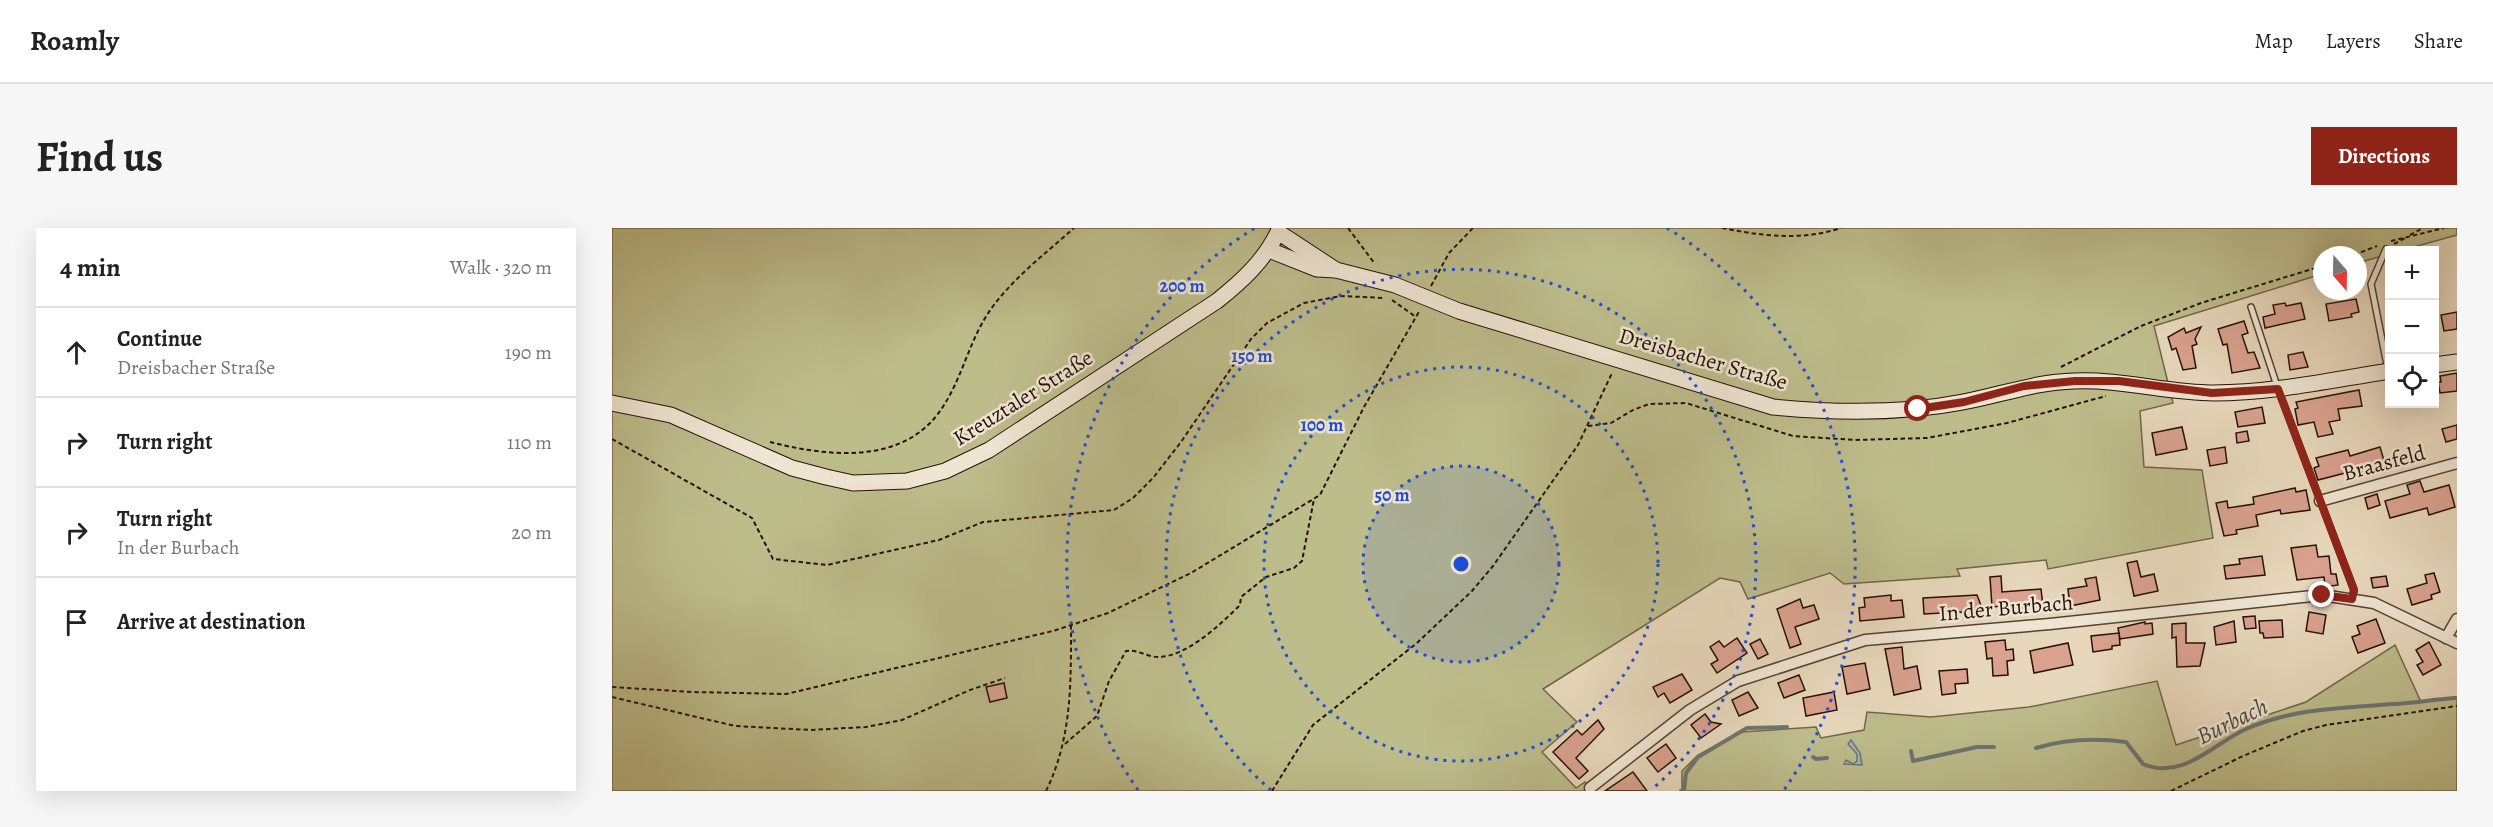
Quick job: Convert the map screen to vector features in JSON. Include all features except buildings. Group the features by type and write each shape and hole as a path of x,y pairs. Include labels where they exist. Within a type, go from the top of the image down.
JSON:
{"street":[{"name":"Dreisbacher Straße","path":"1279,230 1336,270"},
{"name":"Kreuztaler Straße","path":"612,403 671,415 792,468 826,477 853,483 907,481 945,471 989,450 1217,302 1246,277 1269,250 1279,230"},
{"name":"Dreisbacher Straße","path":"1269,250 1317,269 1336,270 1395,285 1459,311 1619,358 1773,407 1812,411 1918,409 1964,402 2024,386 2075,381 2119,381 2212,393 2278,389 2385,372"},
{"path":"2439,364 2457,362"},
{"name":"Braasfeld","path":"2320,501 2457,463"},
{"name":"In der Burbach","path":"1590,788 1690,710 1738,681 1865,640 2050,624 2322,595 2374,603 2457,643"},
{"path":"2446,638 2457,620"}],"lane":[{"path":"2385,251 2371,284 2385,354"},
{"path":"2250,307 2278,389 2354,590 2352,599"}],"path":[{"path":"770,442 812,452 834,454 874,450 910,439 943,407 977,333 998,300 1074,228"},
{"path":"1348,228 1369,259 1377,266"},
{"path":"612,687 786,694 1053,632 1108,613 1191,573 1320,495 1364,407 1416,317 1449,253 1473,228"},
{"path":"1722,228 1786,237 1812,236 1841,228"},
{"path":"2391,246 2423,228"},
{"path":"2367,251 2444,228"},
{"path":"2060,368 2142,326 2201,303 2313,269"},
{"path":"612,439 752,518 773,559 827,565 939,540 983,522 1114,510 1133,498 1153,478 1181,442 1251,339 1267,323 1284,311 1313,301 1341,296 1374,296 1390,298 1416,317"},
{"path":"1272,791 1313,725 1417,644 1472,591 1493,566 1578,445 1619,358"},
{"path":"1065,744 1096,716 1109,681 1126,651 1159,657 1183,651 1220,625 1240,605 1240,597 1266,577 1294,568 1302,561 1314,499"},
{"path":"1046,791 1065,744 1071,690 1071,625"},
{"path":"612,697 735,726 812,730 866,727 902,720 970,690 1005,678"},
{"path":"2171,791 2243,756 2303,731 2326,725 2457,706"}],"shaded area":[{"path":"612,228 2457,228 2457,235 2417,246 2385,246 2385,255 2367,260 2367,246 2313,246 2313,277 2154,326 2173,403 2140,411 2144,467 2202,470 2213,538 2048,569 2046,560 1957,569 1960,576 1844,584 1830,573 1748,599 1740,582 1720,578 1543,689 1577,722 1542,752 1576,788 1585,782 1591,791 612,791"},
{"path":"2395,645 2421,702 2457,697 2457,791 1682,791 1682,771 1698,755 1741,732 1816,727 1821,738 1864,730 1867,712 1931,717 2029,707 2157,681 2176,745 2306,702"}],"water":[{"path":"1851,740 1860,753 1862,765 1844,764 1846,760 1853,764 1857,761 1857,754 1848,744"}],"waterway":[{"name":"Burbach","path":"2036,748 2081,740 2126,742 2143,764 2157,768 2171,768 2197,758 2246,729 2282,717 2337,708 2457,698"},
{"name":"Burbach","path":"1681,791 1684,790 1686,773 1698,757 1747,728 1787,727"},
{"name":"Burbach","path":"1911,751 1913,761 1977,747 1994,747"},
{"name":"Burbach","path":"1813,757 1827,758"}],"route":[{"path":"1918,409 1964,402 2024,386 2051,382 2119,381 2212,393 2278,389 2354,590 2352,599 2322,595"}]}
